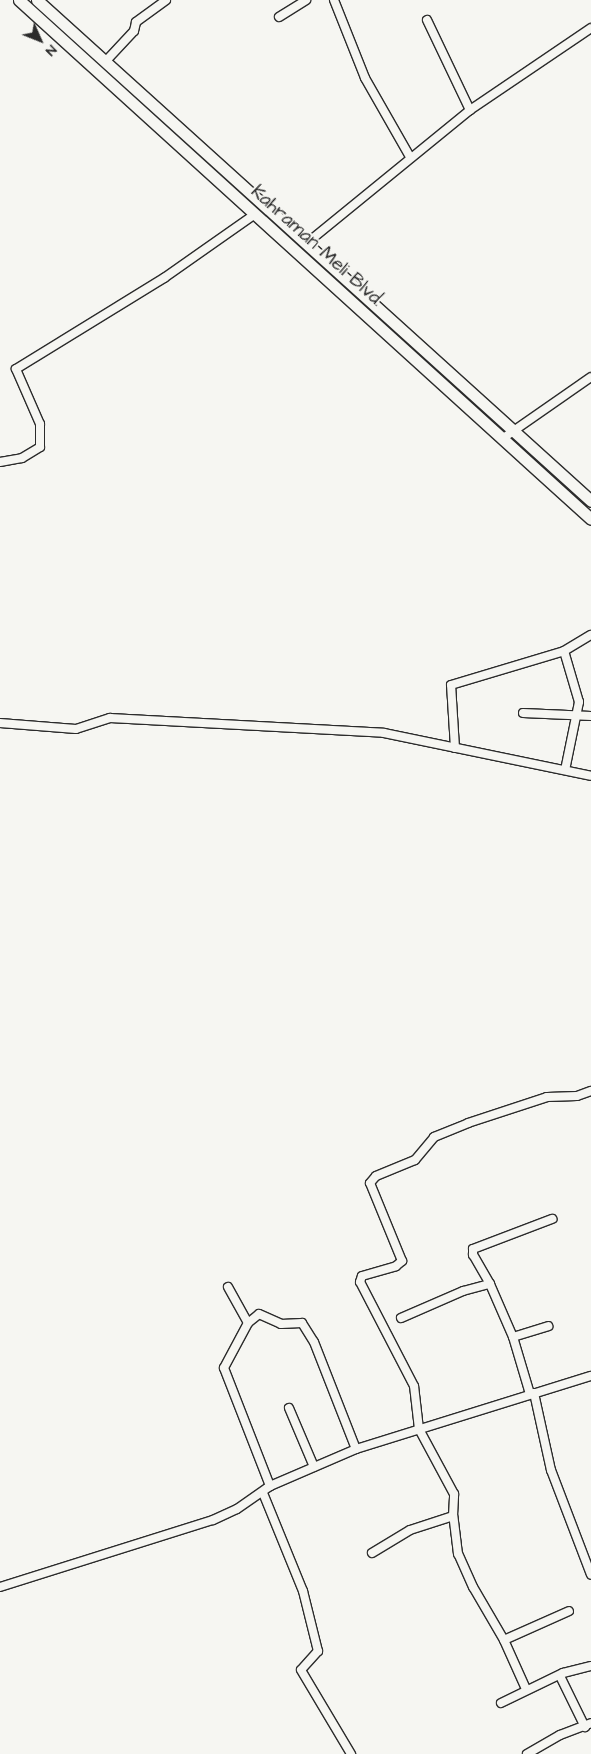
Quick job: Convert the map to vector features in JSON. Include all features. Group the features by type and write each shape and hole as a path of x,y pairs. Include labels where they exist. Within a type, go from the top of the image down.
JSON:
{"highway":[{"name":"Kahraman Meli Blvd.","path":"19,0 591,519"},
{"name":"Kahraman Meli Blvd.","path":"37,0 591,501"}],"street":[{"path":"105,62 134,31 136,22 166,0"},
{"path":"279,17 306,0"},
{"path":"334,0 365,78 410,157"},
{"path":"427,20 470,110"},
{"path":"307,243 410,157 470,110 591,28"},
{"path":"0,462 22,458 40,447 40,424 16,369 164,278 255,214"},
{"path":"502,439 591,377"},
{"path":"455,748 451,685 564,651 591,635"},
{"path":"564,651 579,702 575,713 565,770"},
{"path":"523,714 575,713 591,716"},
{"path":"0,723 76,729 110,718 384,733 591,776"},
{"path":"526,1689 504,1640 473,1587 458,1554 453,1516 454,1494 419,1429 414,1386 360,1282 362,1276 396,1266 402,1261 370,1183 376,1176 415,1160 434,1137 451,1130 547,1097 589,1091 591,1102"},
{"path":"552,1219 473,1249 473,1255 490,1284 512,1337 532,1394 552,1470 591,1575"},
{"path":"401,1318 463,1291 490,1284"},
{"path":"228,1287 248,1323"},
{"path":"270,1486 224,1368 248,1323 259,1314 281,1324 302,1323 314,1342 356,1449"},
{"path":"512,1337 548,1326"},
{"path":"0,1586 214,1520 263,1493 270,1486 356,1449 591,1376"},
{"path":"289,1408 314,1468"},
{"path":"263,1493 303,1591 318,1651 301,1670 351,1754"},
{"path":"372,1553 410,1530 453,1516"},
{"path":"504,1640 569,1611"},
{"path":"501,1703 526,1689 591,1666"},
{"path":"528,1754 560,1735 588,1725 560,1676"}]}
